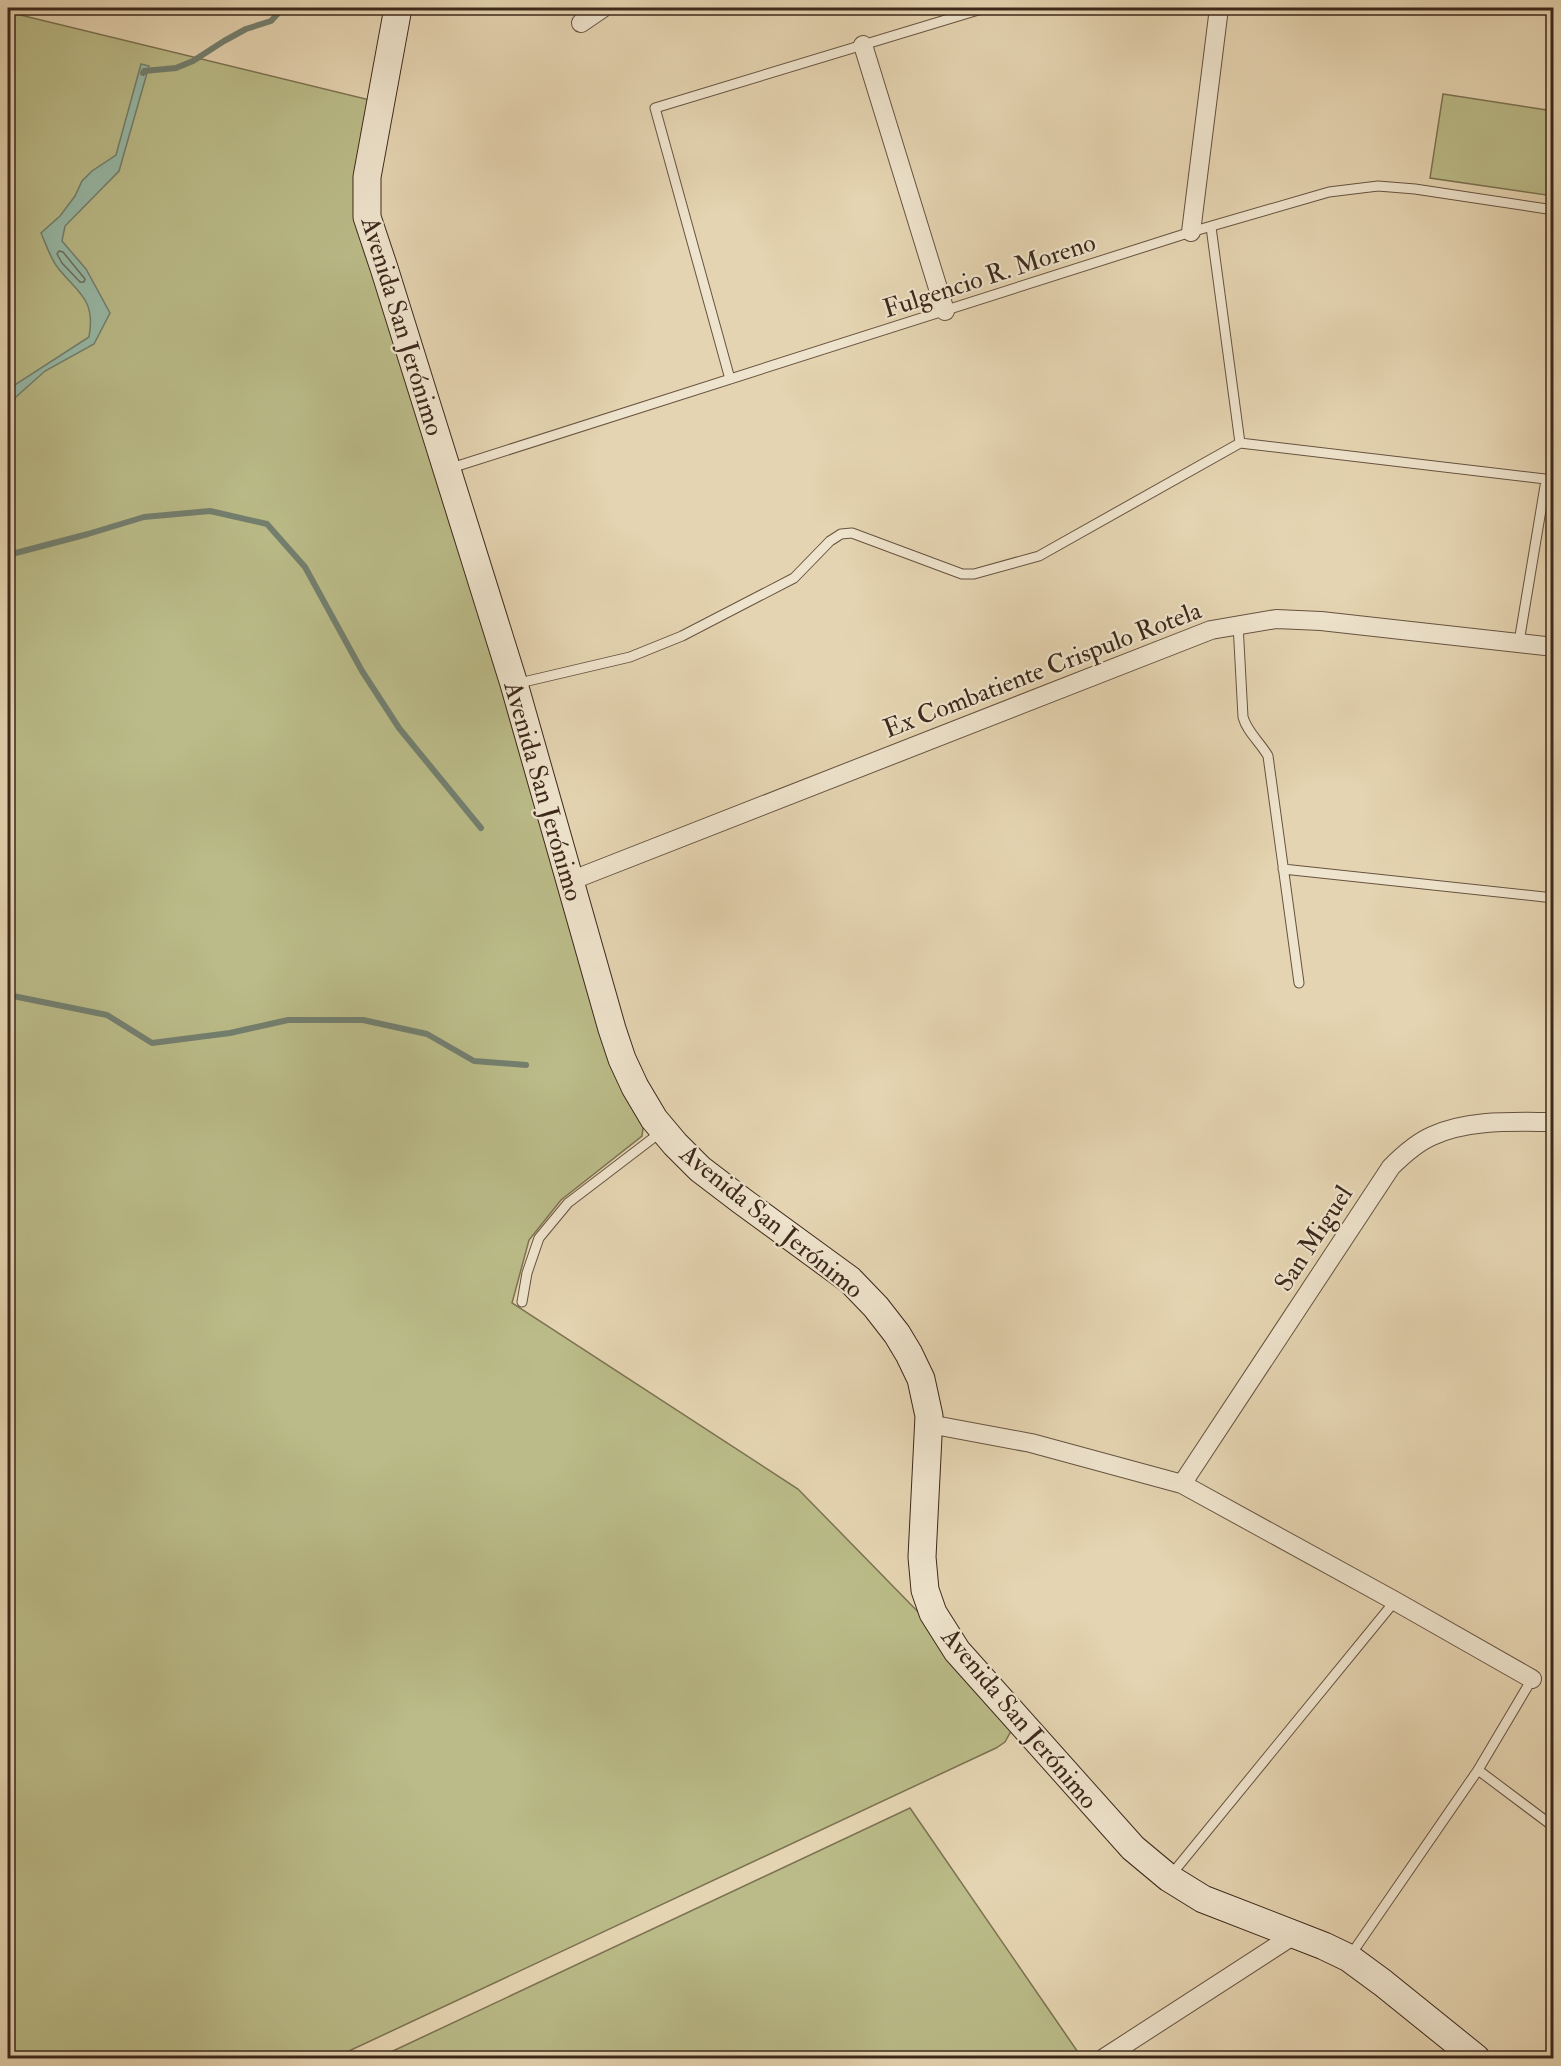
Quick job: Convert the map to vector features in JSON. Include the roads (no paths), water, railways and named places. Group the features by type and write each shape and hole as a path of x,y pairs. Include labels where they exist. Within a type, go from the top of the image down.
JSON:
{"street":[{"name":"Avenida San Jerónimo","path":"398,8 367,177 367,217 514,684 622,1059 635,1087 664,1130 700,1168 850,1280 876,1306 897,1334 921,1379 927,1399 929,1424 922,1557 925,1590 933,1613 957,1651 1133,1848 1169,1878 1203,1899 1349,1958 1476,2058"},
{"path":"581,23 603,8"},
{"path":"1191,232 1219,8"},
{"path":"863,45 945,311"},
{"name":"Ex Combatiente Crispulo Rotela","path":"570,881 1211,630 1276,619 1321,621 1554,647"},
{"name":"San Miguel","path":"1182,1484 1391,1167 1409,1149 1432,1136 1467,1126 1497,1122 1554,1122"},
{"path":"929,1424 1031,1443 1182,1484 1532,1679"},
{"path":"1104,2058 1294,1935"}],"lane":[{"path":"730,379 655,108 985,8"},
{"name":"Fulgencio R. Moreno","path":"446,470 1191,232 1329,192 1377,186 1415,189 1554,210"},
{"path":"1210,227 1240,443"},
{"path":"514,684 630,657 682,636 794,578 830,541 840,534 852,533 962,574 974,574 1029,560 1240,443 1550,480 1518,642"},
{"path":"1238,624 1243,717 1245,724 1261,743 1268,756 1299,983"},
{"path":"1283,869 1554,898"},
{"path":"522,1302 530,1264 539,1238 546,1229 568,1203 664,1130"},
{"path":"1169,1878 1395,1601"},
{"path":"1349,1958 1478,1770 1532,1679"},
{"path":"1478,1770 1554,1827"}],"water":[{"path":"141,64 149,66 119,171 65,226 62,241 86,269 110,313 94,344 45,371 16,397 8,411 8,396 13,386 89,337 88,305 55,264 41,233 60,216 75,196 82,181 92,171 116,155"}],"waterway":[{"path":"143,73 144,71 176,68 193,61 246,29 271,21 283,8"},
{"path":"8,555 144,517 210,511 267,524 305,567 362,671 399,728 481,828"},
{"path":"8,995 107,1015 152,1043 230,1033 288,1020 363,1020 427,1034 474,1061 526,1065"}]}
